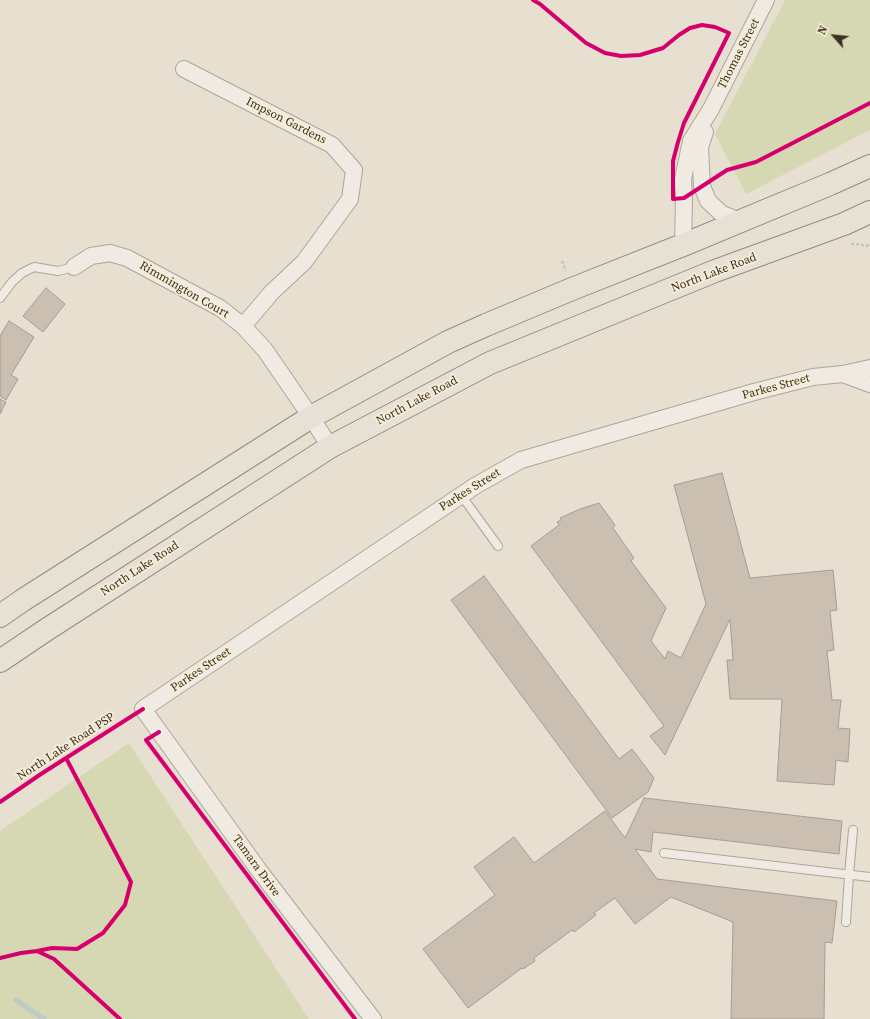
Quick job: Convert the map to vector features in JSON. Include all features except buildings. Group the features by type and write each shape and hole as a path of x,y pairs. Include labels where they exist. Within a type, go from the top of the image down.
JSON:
{"main road":[{"path":"0,616 43,587 311,417 448,342 565,292 830,184 870,166"},
{"name":"North Lake Road","path":"0,661 330,447 490,363 716,271 844,224 870,212"}],"street":[{"name":"Thomas Street","path":"683,244 683,179 691,141 712,109 766,0"},
{"name":"Impson Gardens","path":"184,69 332,145 354,170 350,199 304,262 272,292 243,326"},
{"name":"Thomas Street","path":"712,109 700,147 702,186 708,201 722,214 740,221"},
{"name":"Rimmington Court","path":"74,267 91,256 110,253 127,258 220,308 243,326 265,350 330,447"},
{"name":"Parkes Street","path":"143,709 461,495 521,460 754,392 813,377 843,374 870,368"},
{"name":"Parkes Street","path":"843,374 870,384"},
{"name":"Tamara Drive","path":"143,709 258,869 373,1019"}],"lane":[{"path":"0,298 12,282 22,273 34,267 58,272 74,267"},
{"path":"461,495 498,546"},
{"path":"846,922 853,830"},
{"path":"664,853 870,877"}],"green space":[{"path":"785,0 870,0 870,130 746,194 715,134"},
{"path":"129,743 309,1019 0,1019 0,831"}],"waterway":[{"path":"16,1000 44,1019"}],"cycle path":[{"path":"533,0 540,4 586,43 605,53 621,56 640,55 663,48 690,28 702,25 715,27 729,33 684,123 673,161 673,199 684,198 727,170 756,162 870,103"},
{"name":"North Lake Road PSP","path":"0,802 143,709"},
{"path":"159,732 146,740 355,1019"},
{"name":"North Lake Road PSP","path":"0,958 52,948 77,949 103,933 125,905 131,882 66,758"},
{"path":"37,951 54,959 120,1019"}]}
